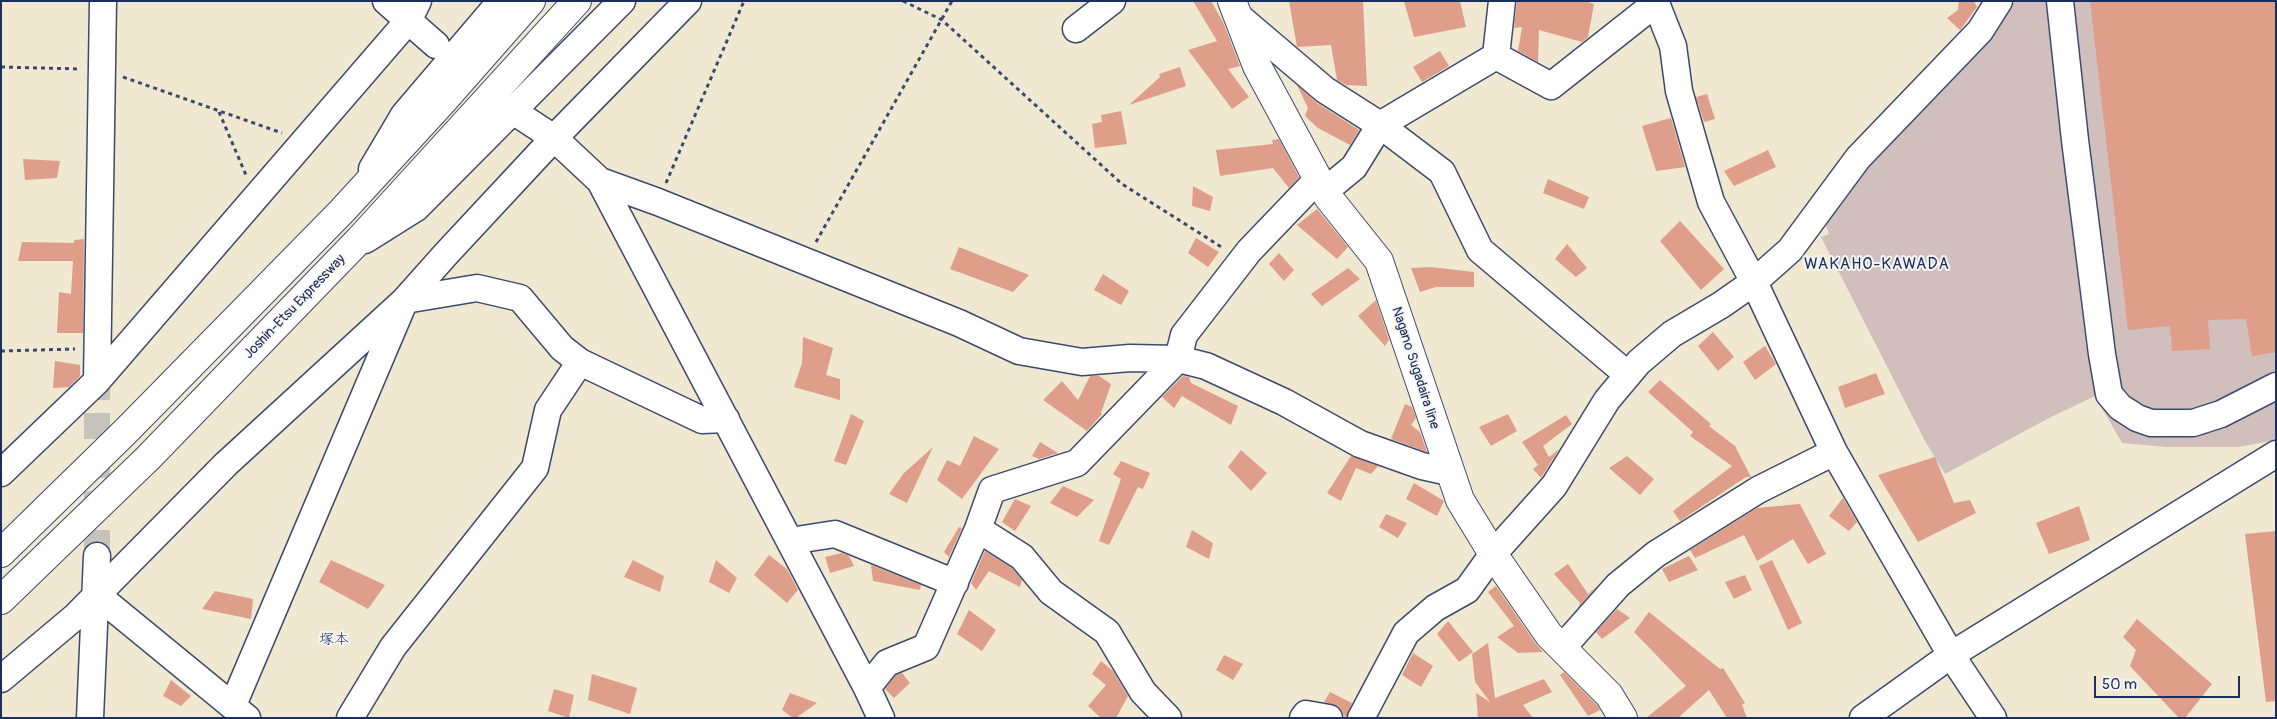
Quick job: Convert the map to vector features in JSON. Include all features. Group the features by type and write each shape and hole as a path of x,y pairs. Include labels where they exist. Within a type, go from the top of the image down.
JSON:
{"main road":[{"path":"1,553 221,336 443,101 531,1"},
{"name":"Joshin-Etsu Expressway","path":"1,600 148,458 353,247 577,1"},
{"name":"Nagano Sugadaira line","path":"1235,9 1257,66 1321,185 1379,261 1460,500 1549,635 1609,695 1623,718"}],"street":[{"path":"97,381 103,1"},
{"path":"386,1 413,11 436,45"},
{"path":"356,195 404,115 501,1"},
{"path":"353,247 416,208 622,1"},
{"path":"1,679 76,616 226,464 405,300 554,138 688,1"},
{"path":"1076,29 1112,1"},
{"path":"1496,56 1502,1"},
{"path":"1361,718 1406,633 1435,608 1467,590 1494,554 1554,486 1607,400 1638,362 1672,334 1721,305 1754,282 1790,250 1858,158 1980,31 1999,1"},
{"path":"2060,1 2075,140 2102,354 2109,394 2120,407 2137,418 2152,423 2194,423 2221,414 2276,386"},
{"path":"1496,56 1551,86 1656,3 1673,46 1679,92 1711,202 1754,282 1834,452 1950,655 1993,718"},
{"path":"1235,9 1325,90 1380,125 1442,172 1480,250 1628,375"},
{"path":"1,472 97,381 256,199 413,11"},
{"path":"867,688 887,663 926,647 978,529 992,490 1077,463 1178,359 1184,334 1242,260 1321,185 1354,167 1380,125 1496,56"},
{"path":"522,117 554,138 600,181 790,540 881,718"},
{"path":"600,181 658,202 959,323 1019,351 1082,362 1130,358 1178,359 1206,366 1276,398 1360,444 1422,466 1449,472"},
{"path":"405,300 477,288 520,298 562,348 580,362 702,420 726,420"},
{"path":"97,594 240,711 405,300"},
{"path":"350,718 393,647 535,468 548,410 580,362"},
{"path":"1562,648 1618,585 1656,554 1758,490 1834,452"},
{"path":"1863,718 1950,655 2276,454"},
{"path":"978,529 1022,557 1051,592 1107,632 1144,692 1168,718"},
{"path":"790,540 835,534 954,583"},
{"path":"90,718 97,594 97,556"},
{"path":"1303,718 1306,714 1329,718"}],"path":[{"path":"658,202 744,1"},
{"path":"903,1 942,20 1122,184 1242,260"},
{"path":"805,262 952,1"},
{"path":"1,67 102,69 304,142"},
{"path":"219,111 256,199"},
{"path":"1,351 98,348"}],"shaded area":[{"path":"2015,1 2276,1 2276,440 2238,447 2166,447 2122,443 2095,396 2051,417 1945,474 1925,441 1821,237 1829,234 1824,220 1830,208 1934,94"}],"building":[{"path":"1193,1 1211,1 1223,22 1240,66 1228,69 1249,97 1232,109 1188,50 1217,41"},
{"path":"1289,1 1363,1 1367,86 1346,85 1337,80 1331,45 1297,47"},
{"path":"1404,1 1460,1 1466,27 1414,37"},
{"path":"1585,1 1594,4 1588,37 1582,42 1539,30 1538,62 1518,51 1522,27 1514,28 1517,2"},
{"path":"1959,1 1974,1 1977,7 1960,30 1947,18 1958,10"},
{"path":"2090,1 2276,1 2276,352 2252,356 2246,319 2208,320 2210,349 2172,351 2170,326 2128,330"},
{"path":"1440,51 1449,66 1422,82 1413,67"},
{"path":"1180,67 1186,86 1129,105 1160,77 1159,74"},
{"path":"1297,85 1317,103 1359,130 1350,145 1318,128 1305,116 1308,108"},
{"path":"1707,94 1715,119 1704,122 1696,97"},
{"path":"1121,111 1127,144 1095,148 1092,124 1102,122 1101,115"},
{"path":"1671,118 1685,167 1656,171 1642,126"},
{"path":"1279,139 1299,177 1289,188 1273,168 1220,176 1216,150 1273,144 1272,140"},
{"path":"1768,150 1776,167 1734,186 1724,171"},
{"path":"23,159 60,161 57,178 25,180"},
{"path":"1548,179 1589,197 1584,209 1543,193"},
{"path":"1193,186 1213,197 1210,211 1192,206"},
{"path":"1317,209 1348,247 1337,259 1297,225"},
{"path":"1680,221 1724,269 1701,290 1660,241"},
{"path":"1196,238 1219,252 1208,267 1188,253"},
{"path":"84,239 83,333 57,333 59,292 71,294 73,261 18,261 22,242 74,243 74,240"},
{"path":"1567,244 1587,268 1576,277 1555,259"},
{"path":"959,247 1029,275 1013,292 950,269"},
{"path":"1279,253 1294,270 1284,281 1269,264"},
{"path":"1431,267 1474,272 1474,287 1436,287 1420,292 1411,268"},
{"path":"1348,268 1360,279 1322,306 1311,294"},
{"path":"1103,274 1129,291 1121,305 1094,290"},
{"path":"1376,300 1389,340 1385,346 1358,316"},
{"path":"1713,332 1734,357 1718,371 1698,346"},
{"path":"803,337 833,348 826,375 840,379 840,400 794,387 802,363"},
{"path":"1765,346 1776,364 1755,380 1743,362"},
{"path":"55,361 80,365 80,376 69,387 53,388"},
{"path":"1876,373 1885,394 1845,408 1838,387"},
{"path":"1090,376 1099,376 1111,384 1102,414 1087,431 1043,400 1062,381 1078,400"},
{"path":"1183,376 1189,377 1191,383 1238,406 1231,425 1182,396 1174,408 1162,397"},
{"path":"1660,380 1711,424 1709,426 1735,446 1751,477 1746,477 1680,521 1673,511 1732,466 1690,436 1693,432 1648,392"},
{"path":"1405,404 1412,407 1416,418 1411,425 1420,432 1427,452 1391,439"},
{"path":"851,414 864,421 846,465 834,461"},
{"path":"1508,414 1517,431 1491,446 1479,427"},
{"path":"1566,415 1572,424 1543,446 1549,457 1559,449 1541,478 1533,469 1538,465 1522,442"},
{"path":"974,436 999,449 962,499 937,480 947,460 960,466"},
{"path":"1040,442 1058,453 1039,459 1032,456"},
{"path":"933,447 907,503 889,494 904,473"},
{"path":"1241,450 1267,473 1251,491 1228,467"},
{"path":"1351,456 1378,466 1371,474 1356,468 1341,501 1327,493"},
{"path":"1627,456 1654,479 1640,495 1609,468"},
{"path":"1935,457 1954,503 1970,500 1976,513 1918,542 1878,475"},
{"path":"1121,461 1150,473 1143,489 1138,487 1109,545 1099,541 1121,479 1113,474"},
{"path":"1414,483 1444,501 1437,516 1406,499"},
{"path":"1063,486 1094,500 1077,517 1050,503"},
{"path":"1843,498 1857,522 1849,531 1829,516"},
{"path":"1015,499 1031,506 1015,531 1002,522"},
{"path":"1800,504 1826,554 1808,564 1793,539 1757,561 1744,535 1695,558 1690,550 1757,508"},
{"path":"2079,506 2090,540 2049,554 2036,523"},
{"path":"1386,514 1407,523 1398,538 1379,527"},
{"path":"959,527 962,528 949,557 944,552"},
{"path":"1192,530 1213,543 1209,559 1186,547"},
{"path":"2276,531 2276,701 2266,702 2245,534"},
{"path":"985,551 1012,568 1022,580 1020,587 989,571 976,590 971,583"},
{"path":"842,553 849,556 854,566 830,573 825,557"},
{"path":"769,555 787,569 798,590 787,603 754,575"},
{"path":"1689,556 1698,570 1669,582 1662,569"},
{"path":"331,560 385,585 368,609 319,582"},
{"path":"633,560 664,576 660,592 624,577"},
{"path":"716,560 737,578 729,593 709,582"},
{"path":"1772,560 1802,623 1788,630 1759,566"},
{"path":"1568,564 1588,594 1597,586 1578,608 1580,603 1554,574"},
{"path":"871,565 921,585 920,590 873,581"},
{"path":"1745,575 1752,590 1734,599 1725,582"},
{"path":"1496,586 1543,652 1518,653 1497,637 1514,626 1488,592"},
{"path":"215,591 253,599 251,619 202,609"},
{"path":"1617,609 1630,618 1602,639 1596,632"},
{"path":"969,610 996,630 982,651 957,634"},
{"path":"1649,612 1720,669 1723,668 1745,703 1742,705 1747,718 1727,718 1709,690 1678,718 1646,718 1686,686 1634,632"},
{"path":"2137,619 2212,684 2185,718 2179,718 2130,666 2136,650 2123,637"},
{"path":"1448,621 1473,652 1459,662 1437,634"},
{"path":"1488,643 1495,698 1544,679 1552,692 1523,705 1533,718 1478,718 1476,693 1490,702 1475,682 1472,654"},
{"path":"1413,653 1433,666 1421,687 1402,675"},
{"path":"1224,655 1243,664 1233,680 1216,670"},
{"path":"1101,661 1113,671 1128,696 1116,718 1101,718 1088,706 1106,685 1092,674"},
{"path":"1564,672 1600,710 1588,716 1560,675"},
{"path":"902,673 910,683 894,698 885,689 896,675"},
{"path":"592,674 637,688 630,714 588,700"},
{"path":"171,680 191,696 181,706 163,696"},
{"path":"554,689 574,695 569,718 548,711"},
{"path":"1330,692 1352,703 1346,718 1338,706 1324,702"},
{"path":"790,693 817,703 796,718 793,718 782,710"}],"tunnel":[{"path":"97,381 97,556"}],"district":[{"name":"WAKAHO-KAWADA","path":"1877,265"},
{"name":"塚本","path":"334,640"}]}
